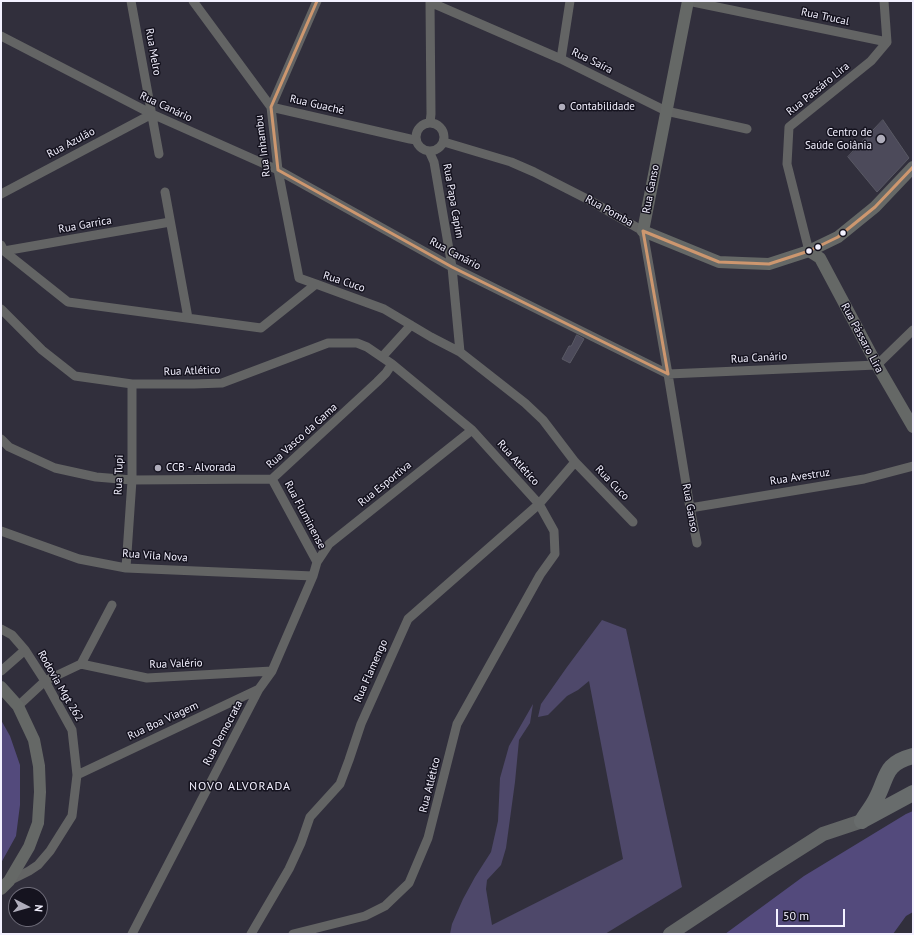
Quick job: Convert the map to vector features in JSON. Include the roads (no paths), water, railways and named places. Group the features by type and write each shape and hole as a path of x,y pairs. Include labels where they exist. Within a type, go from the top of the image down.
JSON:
{"highway":[{"path":"862,821 876,798 885,776 892,766 902,759 913,756"},
{"path":"862,821 913,793"}],"main road":[{"path":"670,934 823,834 862,821"}],"street":[{"name":"Rua Melro","path":"131,1 159,154"},
{"path":"193,1 271,107"},
{"name":"Rua Inhambu","path":"316,284 299,278 278,170 271,107 317,1"},
{"path":"561,59 570,1"},
{"name":"Rua Trucal","path":"688,1 887,42"},
{"name":"Rua Ganso","path":"688,1 643,231 697,543"},
{"path":"884,1 887,42"},
{"path":"430,2 430,123"},
{"name":"Rua Saíra","path":"430,2 561,59 666,111 747,129"},
{"name":"Rua Canário","path":"1,36 152,114 278,170 452,267 668,374 877,365"},
{"name":"Rua Passáro Lira","path":"809,251 787,164 789,127 871,61 887,42"},
{"name":"Rua Guaché","path":"271,107 416,140"},
{"name":"Rua Azulão","path":"1,194 152,114"},
{"path":"430,123 438,125 442,129 444,137 442,146 434,151 421,148 416,140 419,128 422,125 430,123"},
{"name":"Rua Pomba","path":"444,142 511,162 534,172 589,200 643,231 719,262 769,264 809,251 838,237 875,207 913,167"},
{"name":"Rua Papa Capim","path":"429,151 434,162 452,267 460,352"},
{"path":"165,192 188,318"},
{"name":"Rua Garrica","path":"3,248 170,222"},
{"name":"Rua Cuco","path":"3,248 68,302 261,328 316,284 384,309 431,337 460,352 526,403 543,420 575,462 633,522"},
{"name":"Rua Pássaro Lira","path":"809,251 820,258 877,365 913,427"},
{"name":"Rua Atlético","path":"1,309 42,350 75,376 132,384 222,383 328,343 357,343 367,347 392,364 472,430 538,504 554,531 555,554 540,575 457,724 428,838 409,883 385,906 365,916 293,934"},
{"path":"382,357 411,325"},
{"path":"877,365 913,330"},
{"name":"Rua Vasco da Gama","path":"1,439 9,447 55,468 96,477 132,480 272,479 378,382 392,364"},
{"name":"Rua Tupi","path":"126,568 132,480 132,384"},
{"name":"Rua Esportiva","path":"317,562 329,544 472,430"},
{"name":"Rua Flamengo","path":"251,934 289,869 301,843 310,817 340,784 361,724 408,619 538,504 575,462"},
{"name":"Rua Avestruz","path":"690,508 864,479 913,466"},
{"name":"Rua Fluminense","path":"272,479 317,562"},
{"name":"Rua Vila Nova","path":"1,531 79,559 126,568 313,576"},
{"name":"Rua Democrata","path":"132,934 260,689 272,671 313,576 317,562"},
{"path":"18,706 45,681 81,664 112,605"},
{"name":"Rodovia Mgt 262","path":"1,629 12,635 25,650 45,681 72,730 77,775 72,816 50,851 38,865 5,885"},
{"path":"1,671 25,650"},
{"name":"Rua Valério","path":"81,664 147,678 272,671"},
{"path":"1,687 18,706 34,740 39,766 40,792 38,823 29,847 5,885"},
{"name":"Rua Boa Viagem","path":"77,775 260,689"}],"place":[{"name":"Contabilidade","path":"562,107"},
{"name":"Centro de Saúde Goiânia","path":"881,139"},
{"name":"CCB - Alvorada","path":"158,468"}],"district":[{"name":"NOVO ALVORADA","path":"240,787"}]}
